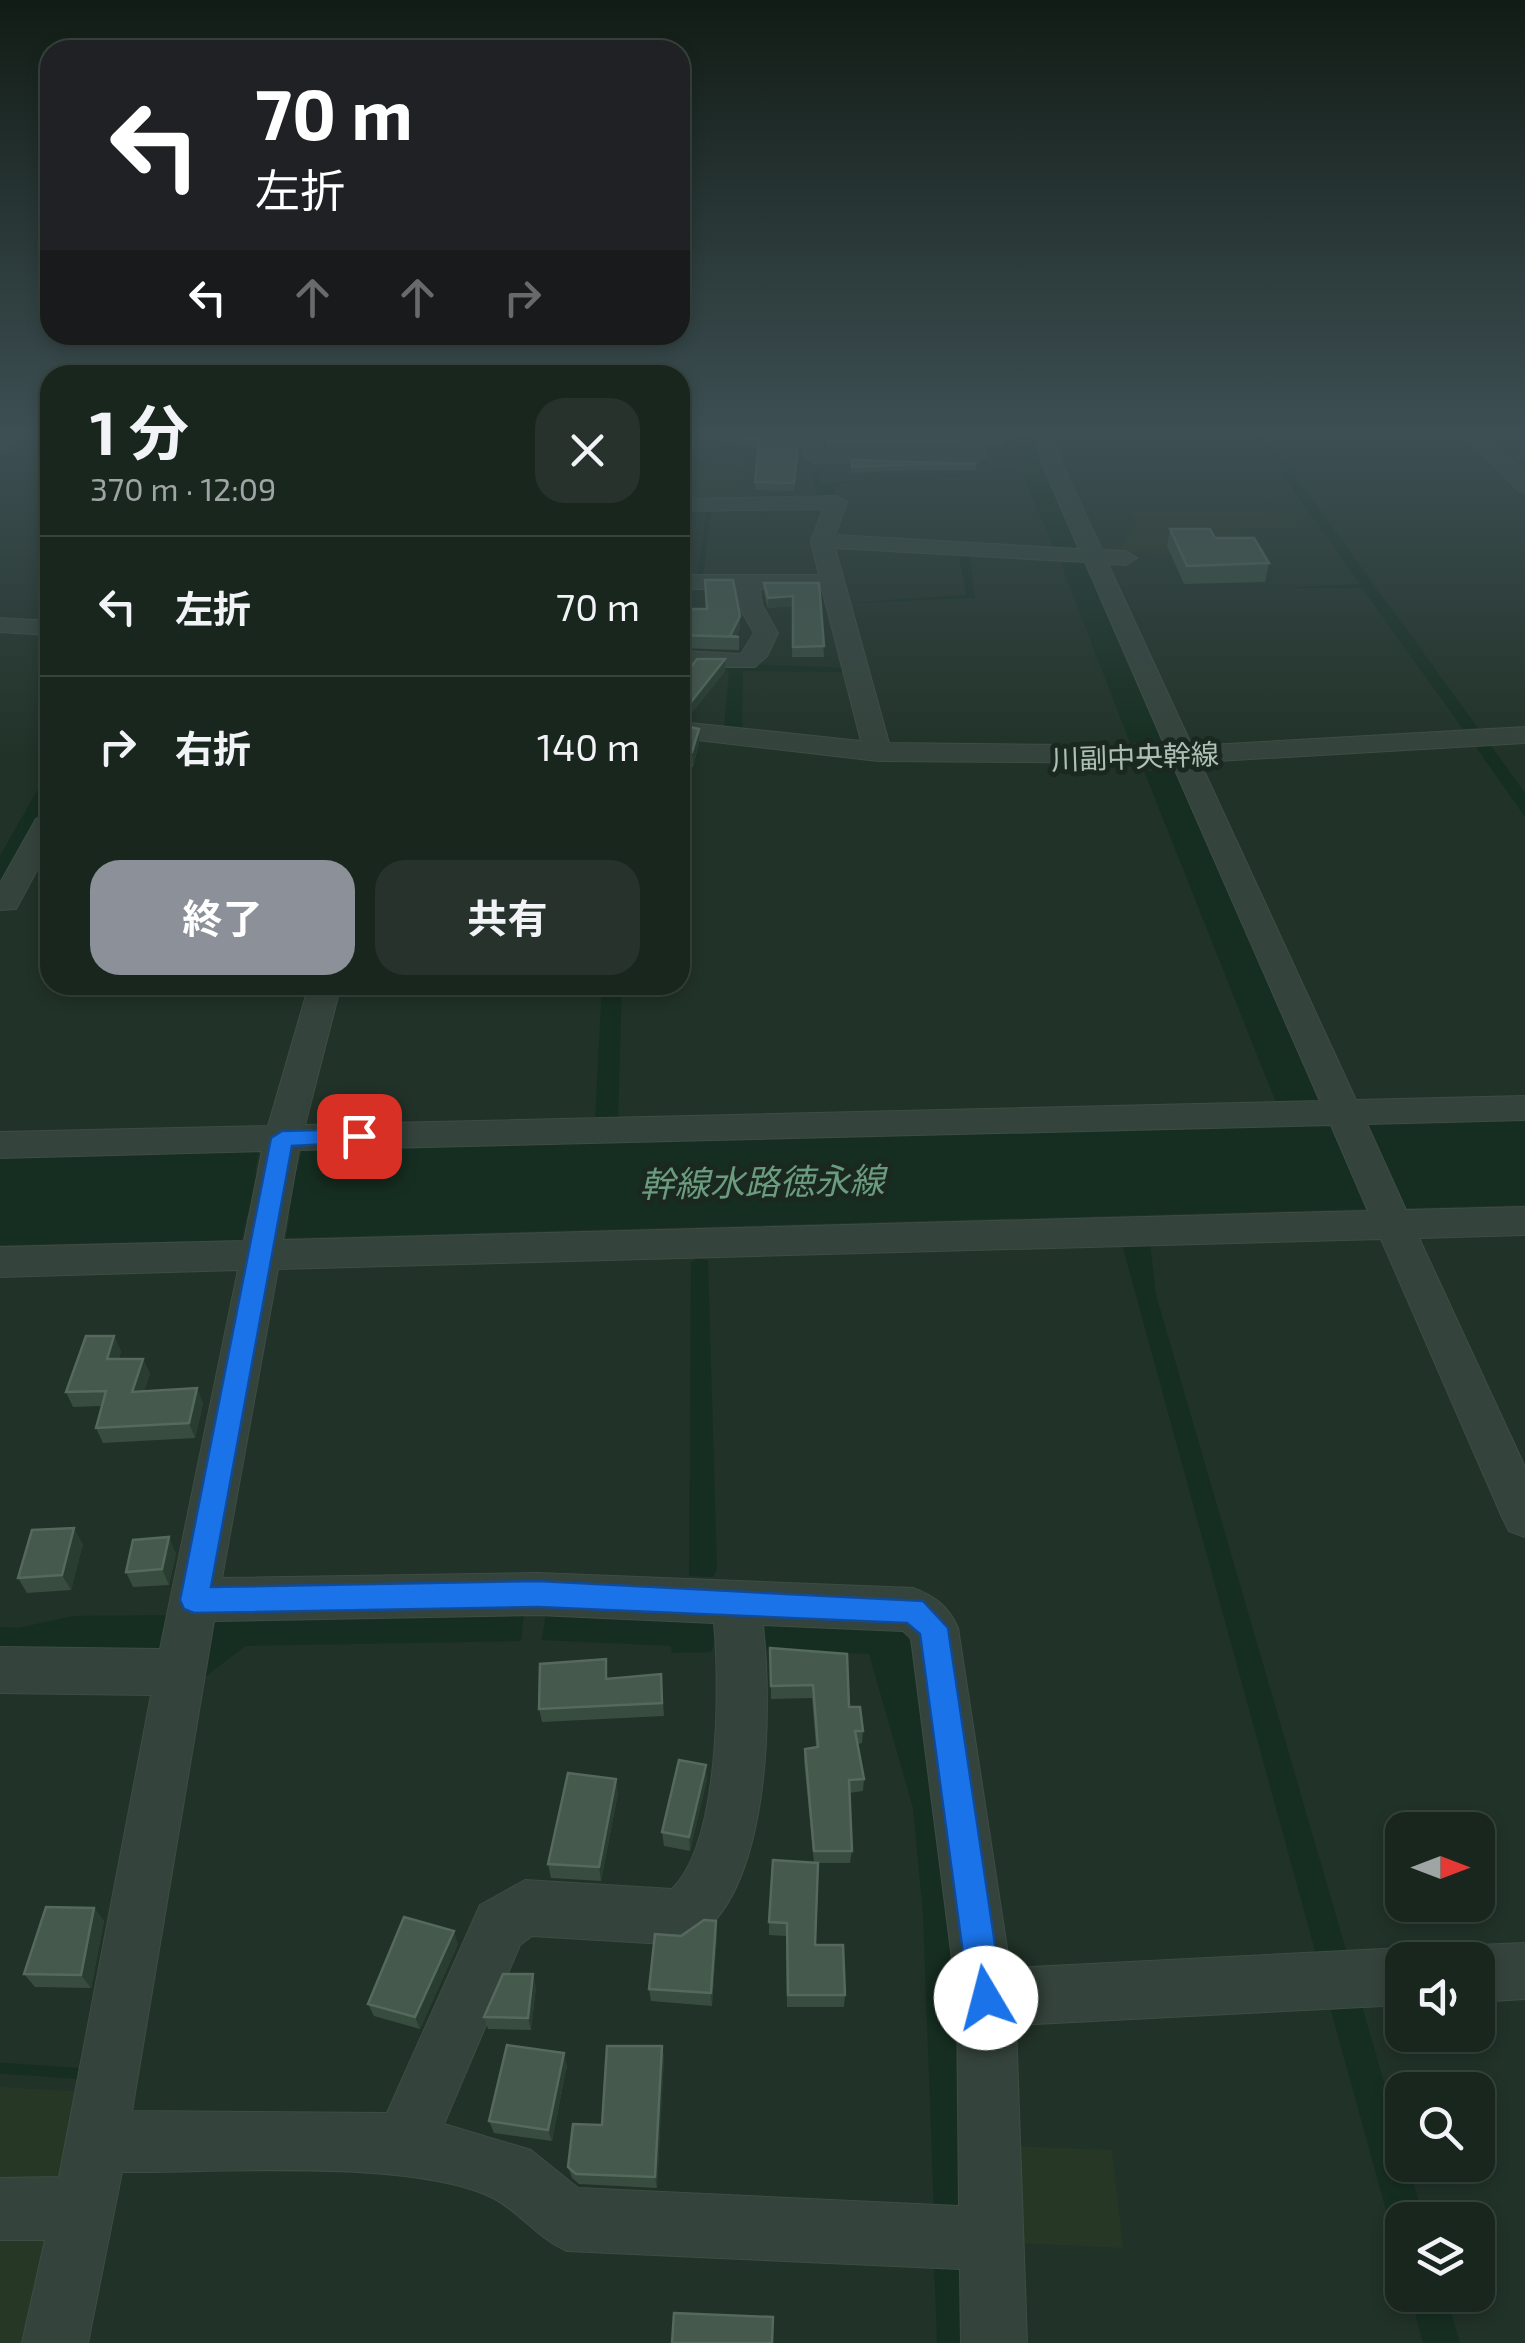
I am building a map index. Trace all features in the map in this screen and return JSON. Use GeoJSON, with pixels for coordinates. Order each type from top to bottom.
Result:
{"type":"FeatureCollection","features":[{"type":"Feature","properties":{"kind":"street"},"geometry":{"type":"LineString","coordinates":[[1086,538],[1525,1517]]}},
{"type":"Feature","properties":{"kind":"street"},"geometry":{"type":"LineString","coordinates":[[878,753],[822,541],[1126,558]]}},
{"type":"Feature","properties":{"kind":"street"},"geometry":{"type":"LineString","coordinates":[[690,582],[832,582]]}},
{"type":"Feature","properties":{"kind":"street"},"geometry":{"type":"LineString","coordinates":[[690,659],[746,662],[756,656],[766,633],[750,605],[748,582]]}},
{"type":"Feature","properties":{"kind":"street"},"geometry":{"type":"LineString","coordinates":[[0,625],[40,627]]}},
{"type":"Feature","properties":{"kind":"street","name":"川副中央幹線"},"geometry":{"type":"LineString","coordinates":[[690,731],[878,753],[1023,758],[1183,756],[1525,735]]}},
{"type":"Feature","properties":{"kind":"street"},"geometry":{"type":"LineString","coordinates":[[8,896],[40,837]]}},
{"type":"Feature","properties":{"kind":"street"},"geometry":{"type":"LineString","coordinates":[[54,2343],[97,2141],[180,1672],[280,1153],[322,995]]}},
{"type":"Feature","properties":{"kind":"street"},"geometry":{"type":"LineString","coordinates":[[0,1145],[280,1153],[1350,1128],[1525,1108]]}},
{"type":"Feature","properties":{"kind":"street"},"geometry":{"type":"LineString","coordinates":[[0,1262],[265,1239],[1386,1209],[1525,1221]]}},
{"type":"Feature","properties":{"kind":"street"},"geometry":{"type":"LineString","coordinates":[[194,1600],[538,1594],[736,1601],[913,1610],[934,1628],[986,1998],[994,2343]]}},
{"type":"Feature","properties":{"kind":"street"},"geometry":{"type":"LineString","coordinates":[[406,2144],[500,1925],[525,1908],[682,1917],[698,1908],[722,1848],[743,1717],[736,1601]]}},
{"type":"Feature","properties":{"kind":"street"},"geometry":{"type":"LineString","coordinates":[[0,1670],[180,1672]]}},
{"type":"Feature","properties":{"kind":"street"},"geometry":{"type":"LineString","coordinates":[[1495,1973],[1525,1972]]}},
{"type":"Feature","properties":{"kind":"street"},"geometry":{"type":"LineString","coordinates":[[986,1998],[1385,1979]]}},
{"type":"Feature","properties":{"kind":"street"},"geometry":{"type":"LineString","coordinates":[[97,2141],[406,2144],[509,2172],[567,2219],[992,2239]]}},
{"type":"Feature","properties":{"kind":"street"},"geometry":{"type":"LineString","coordinates":[[0,2209],[82,2208]]}},
{"type":"Feature","properties":{"kind":"shaded area"},"geometry":{"type":"Polygon","coordinates":[[[1128,538],[1243,538],[1254,554],[1168,548],[1168,553],[1119,552],[1128,538]]]}},
{"type":"Feature","properties":{"kind":"shaded area"},"geometry":{"type":"Polygon","coordinates":[[[0,2087],[90,2092],[68,2192],[0,2192],[0,2087]]]}},
{"type":"Feature","properties":{"kind":"shaded area"},"geometry":{"type":"Polygon","coordinates":[[[1008,2146],[1112,2150],[1123,2248],[1015,2243],[1008,2146]]]}},
{"type":"Feature","properties":{"kind":"shaded area"},"geometry":{"type":"Polygon","coordinates":[[[0,2230],[61,2232],[42,2343],[0,2343],[0,2230]]]}},
{"type":"Feature","properties":{"kind":"water"},"geometry":{"type":"Polygon","coordinates":[[[1050,538],[1075,538],[1079,549],[1054,548],[1050,538]]]}},
{"type":"Feature","properties":{"kind":"water"},"geometry":{"type":"Polygon","coordinates":[[[1328,538],[1340,538],[1478,728],[1463,729],[1362,588],[1284,588],[1360,584],[1328,538]]]}},
{"type":"Feature","properties":{"kind":"water"},"geometry":{"type":"Polygon","coordinates":[[[958,551],[969,552],[975,598],[851,603],[966,595],[958,551]]]}},
{"type":"Feature","properties":{"kind":"water"},"geometry":{"type":"Polygon","coordinates":[[[1082,557],[1162,743],[1130,743],[1059,559],[1082,557]]]}},
{"type":"Feature","properties":{"kind":"water"},"geometry":{"type":"Polygon","coordinates":[[[704,662],[844,668],[844,672],[743,671],[742,731],[724,729],[729,670],[704,662]]]}},
{"type":"Feature","properties":{"kind":"water"},"geometry":{"type":"Polygon","coordinates":[[[1491,746],[1525,793],[1525,817],[1476,747],[1491,746]]]}},
{"type":"Feature","properties":{"kind":"water"},"geometry":{"type":"Polygon","coordinates":[[[1176,770],[1322,1105],[1277,1105],[1144,771],[1176,770]]]}},
{"type":"Feature","properties":{"kind":"water"},"geometry":{"type":"Polygon","coordinates":[[[40,786],[40,815],[0,889],[0,856],[40,786]]]}},
{"type":"Feature","properties":{"kind":"water"},"geometry":{"type":"Polygon","coordinates":[[[601,995],[622,995],[618,1120],[595,1121],[601,995]]]}},
{"type":"Feature","properties":{"kind":"water","name":"幹線水路徳永線"},"geometry":{"type":"Polygon","coordinates":[[[1525,1120],[1525,1205],[1406,1208],[1397,1187],[1358,1188],[1366,1209],[286,1238],[290,1214],[247,1215],[242,1240],[0,1245],[0,1157],[259,1151],[255,1172],[297,1171],[302,1149],[1330,1125],[1339,1145],[1377,1145],[1368,1123],[1525,1120]]]}},
{"type":"Feature","properties":{"kind":"water"},"geometry":{"type":"Polygon","coordinates":[[[1150,1243],[1156,1295],[1348,1957],[1317,1958],[1122,1244],[1150,1243]]]}},
{"type":"Feature","properties":{"kind":"water"},"geometry":{"type":"Polygon","coordinates":[[[698,1258],[708,1260],[717,1569],[713,1577],[689,1576],[691,1262],[698,1258]]]}},
{"type":"Feature","properties":{"kind":"water"},"geometry":{"type":"Polygon","coordinates":[[[524,1612],[521,1641],[245,1646],[200,1681],[210,1617],[524,1612]]]}},
{"type":"Feature","properties":{"kind":"water"},"geometry":{"type":"Polygon","coordinates":[[[546,1612],[715,1618],[720,1628],[711,1652],[672,1653],[671,1646],[542,1640],[546,1612]]]}},
{"type":"Feature","properties":{"kind":"water"},"geometry":{"type":"Polygon","coordinates":[[[177,1615],[165,1654],[0,1646],[0,1627],[18,1628],[73,1616],[177,1615]]]}},
{"type":"Feature","properties":{"kind":"water"},"geometry":{"type":"Polygon","coordinates":[[[755,1619],[900,1629],[911,1643],[958,1959],[971,2197],[958,2213],[934,2212],[923,1914],[913,1808],[869,1654],[752,1648],[755,1619]]]}},
{"type":"Feature","properties":{"kind":"water"},"geometry":{"type":"Polygon","coordinates":[[[1362,2006],[1385,2086],[1385,2182],[1413,2182],[1419,2202],[1385,2202],[1385,2206],[1330,2007],[1362,2006]]]}},
{"type":"Feature","properties":{"kind":"water"},"geometry":{"type":"Polygon","coordinates":[[[934,2262],[961,2262],[971,2343],[937,2343],[934,2262]]]}},
{"type":"Feature","properties":{"kind":"water"},"geometry":{"type":"Polygon","coordinates":[[[1415,2312],[1451,2312],[1460,2343],[1423,2343],[1415,2312]]]}},
{"type":"Feature","properties":{"kind":"building"},"geometry":{"type":"Polygon","coordinates":[[[1174,538],[1254,538],[1269,563],[1187,566],[1174,538]]]}},
{"type":"Feature","properties":{"kind":"building"},"geometry":{"type":"Polygon","coordinates":[[[705,580],[733,580],[740,616],[730,636],[739,637],[690,635],[690,609],[707,609],[705,580]]]}},
{"type":"Feature","properties":{"kind":"building"},"geometry":{"type":"Polygon","coordinates":[[[764,583],[819,583],[824,646],[793,647],[793,596],[768,598],[764,583]]]}},
{"type":"Feature","properties":{"kind":"building"},"geometry":{"type":"Polygon","coordinates":[[[697,659],[725,659],[690,703],[690,668],[697,659]]]}},
{"type":"Feature","properties":{"kind":"building"},"geometry":{"type":"Polygon","coordinates":[[[690,727],[699,729],[690,752],[690,727]]]}},
{"type":"Feature","properties":{"kind":"building"},"geometry":{"type":"Polygon","coordinates":[[[86,1336],[114,1336],[107,1359],[143,1359],[132,1392],[197,1388],[189,1423],[96,1428],[106,1391],[66,1392],[86,1336]]]}},
{"type":"Feature","properties":{"kind":"building"},"geometry":{"type":"Polygon","coordinates":[[[74,1528],[62,1575],[18,1578],[32,1530],[74,1528]]]}},
{"type":"Feature","properties":{"kind":"building"},"geometry":{"type":"Polygon","coordinates":[[[169,1537],[162,1569],[126,1572],[133,1540],[169,1537]]]}},
{"type":"Feature","properties":{"kind":"building"},"geometry":{"type":"Polygon","coordinates":[[[770,1648],[847,1654],[849,1707],[860,1707],[863,1731],[855,1731],[864,1779],[849,1780],[852,1851],[814,1851],[805,1749],[818,1747],[813,1685],[771,1686],[770,1648]]]}},
{"type":"Feature","properties":{"kind":"building"},"geometry":{"type":"Polygon","coordinates":[[[606,1659],[606,1679],[661,1674],[662,1703],[539,1709],[540,1664],[606,1659]]]}},
{"type":"Feature","properties":{"kind":"building"},"geometry":{"type":"Polygon","coordinates":[[[679,1760],[706,1765],[689,1837],[662,1832],[679,1760]]]}},
{"type":"Feature","properties":{"kind":"building"},"geometry":{"type":"Polygon","coordinates":[[[568,1773],[616,1779],[599,1867],[548,1864],[568,1773]]]}},
{"type":"Feature","properties":{"kind":"building"},"geometry":{"type":"Polygon","coordinates":[[[773,1860],[818,1863],[815,1945],[843,1945],[845,1995],[788,1995],[787,1923],[769,1922],[773,1860]]]}},
{"type":"Feature","properties":{"kind":"building"},"geometry":{"type":"Polygon","coordinates":[[[46,1907],[94,1908],[81,1975],[24,1974],[46,1907]]]}},
{"type":"Feature","properties":{"kind":"building"},"geometry":{"type":"Polygon","coordinates":[[[404,1917],[454,1931],[415,2017],[368,2004],[404,1917]]]}},
{"type":"Feature","properties":{"kind":"building"},"geometry":{"type":"Polygon","coordinates":[[[704,1920],[716,1921],[711,1993],[649,1989],[655,1934],[681,1936],[704,1920]]]}},
{"type":"Feature","properties":{"kind":"building"},"geometry":{"type":"Polygon","coordinates":[[[503,1974],[533,1974],[528,2018],[484,2017],[503,1974]]]}},
{"type":"Feature","properties":{"kind":"building"},"geometry":{"type":"Polygon","coordinates":[[[507,2045],[564,2053],[548,2130],[489,2121],[507,2045]]]}},
{"type":"Feature","properties":{"kind":"building"},"geometry":{"type":"Polygon","coordinates":[[[607,2046],[662,2046],[655,2177],[576,2174],[568,2167],[573,2124],[602,2125],[607,2046]]]}},
{"type":"Feature","properties":{"kind":"building"},"geometry":{"type":"Polygon","coordinates":[[[674,2313],[773,2317],[772,2343],[672,2343],[674,2313]]]}},
{"type":"Feature","properties":{"kind":"waterway"},"geometry":{"type":"LineString","coordinates":[[700,578],[705,538]]}},
{"type":"Feature","properties":{"kind":"waterway"},"geometry":{"type":"LineString","coordinates":[[0,2068],[85,2074]]}},
{"type":"Feature","properties":{"kind":"route"},"geometry":{"type":"LineString","coordinates":[[359,1136],[282,1138],[194,1600],[538,1594],[913,1610],[934,1628],[986,1998]]}}]}
